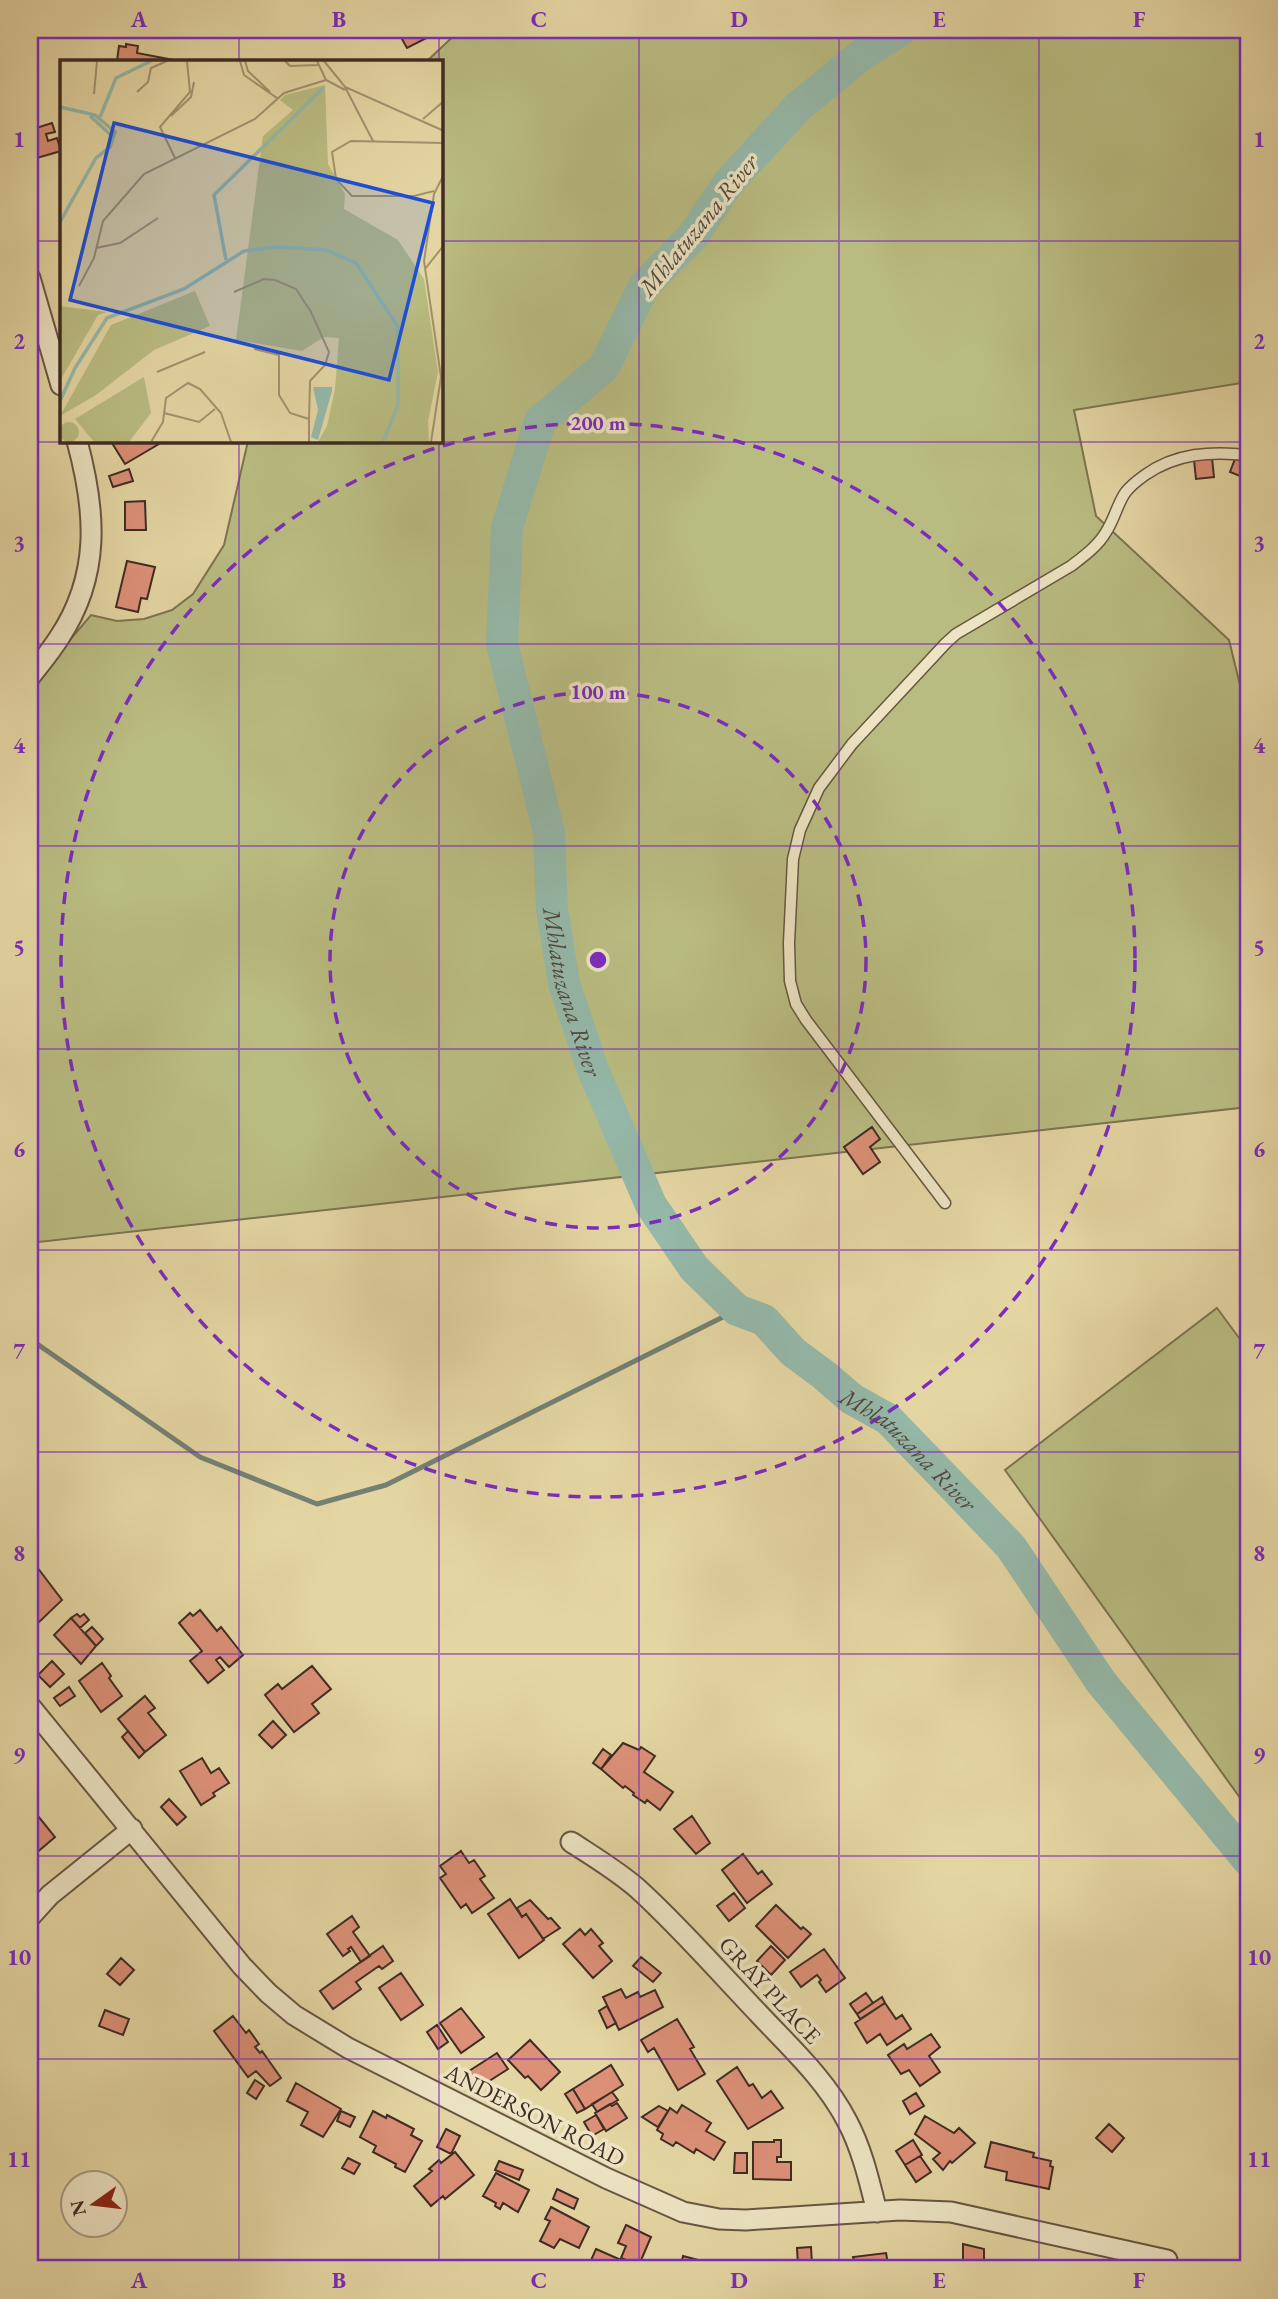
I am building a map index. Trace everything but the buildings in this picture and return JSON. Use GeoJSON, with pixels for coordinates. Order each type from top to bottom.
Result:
{"type":"FeatureCollection","features":[{"type":"Feature","properties":{"kind":"street"},"geometry":{"type":"LineString","coordinates":[[30,278],[60,383]]}},
{"type":"Feature","properties":{"kind":"street"},"geometry":{"type":"LineString","coordinates":[[30,677],[65,628],[80,598],[91,561],[91,513],[78,443]]}},
{"type":"Feature","properties":{"kind":"street","name":"ANDERSON ROAD"},"geometry":{"type":"LineString","coordinates":[[30,1706],[242,1966],[294,2015],[348,2048],[606,2178],[683,2212],[719,2219],[746,2220],[877,2212],[951,2212],[1167,2260]]}},
{"type":"Feature","properties":{"kind":"street"},"geometry":{"type":"LineString","coordinates":[[30,1917],[50,1895],[132,1829]]}},
{"type":"Feature","properties":{"kind":"street","name":"GRAY PLACE"},"geometry":{"type":"LineString","coordinates":[[571,1842],[611,1867],[637,1888],[811,2070],[847,2120],[862,2155],[877,2212]]}},
{"type":"Feature","properties":{"kind":"street"},"geometry":{"type":"LineString","coordinates":[[30,1902],[50,1895]]}},
{"type":"Feature","properties":{"kind":"lane"},"geometry":{"type":"LineString","coordinates":[[945,1203],[822,1043],[796,1004],[790,973],[791,878],[795,849],[809,808],[825,779],[852,744],[946,643],[1071,566],[1084,555],[1106,533],[1121,499],[1135,483],[1164,464],[1192,455],[1225,452],[1248,455]]}},
{"type":"Feature","properties":{"kind":"green space"},"geometry":{"type":"Polygon","coordinates":[[[460,30],[1248,30],[1248,382],[1074,410],[1096,516],[1229,640],[1248,718],[1248,1107],[30,1243],[30,687],[91,615],[117,621],[144,619],[172,610],[193,594],[224,545],[248,443],[443,443],[443,60],[428,60],[460,30]]]}},
{"type":"Feature","properties":{"kind":"green space"},"geometry":{"type":"Polygon","coordinates":[[[1217,1308],[1248,1350],[1248,1809],[1005,1470],[1217,1308]]]}},
{"type":"Feature","properties":{"kind":"waterway","name":"Mhlatuzana River"},"geometry":{"type":"LineString","coordinates":[[901,30],[860,56],[798,107],[729,182],[692,237],[644,286],[604,367],[540,421],[507,528],[502,644],[549,832],[552,909],[564,983],[593,1070],[651,1205],[694,1268],[737,1310],[764,1320],[793,1352],[852,1399],[888,1419],[1011,1547],[1101,1682],[1248,1860]]}},
{"type":"Feature","properties":{"kind":"waterway"},"geometry":{"type":"LineString","coordinates":[[30,1339],[200,1457],[317,1504],[386,1485],[737,1310]]}}]}
